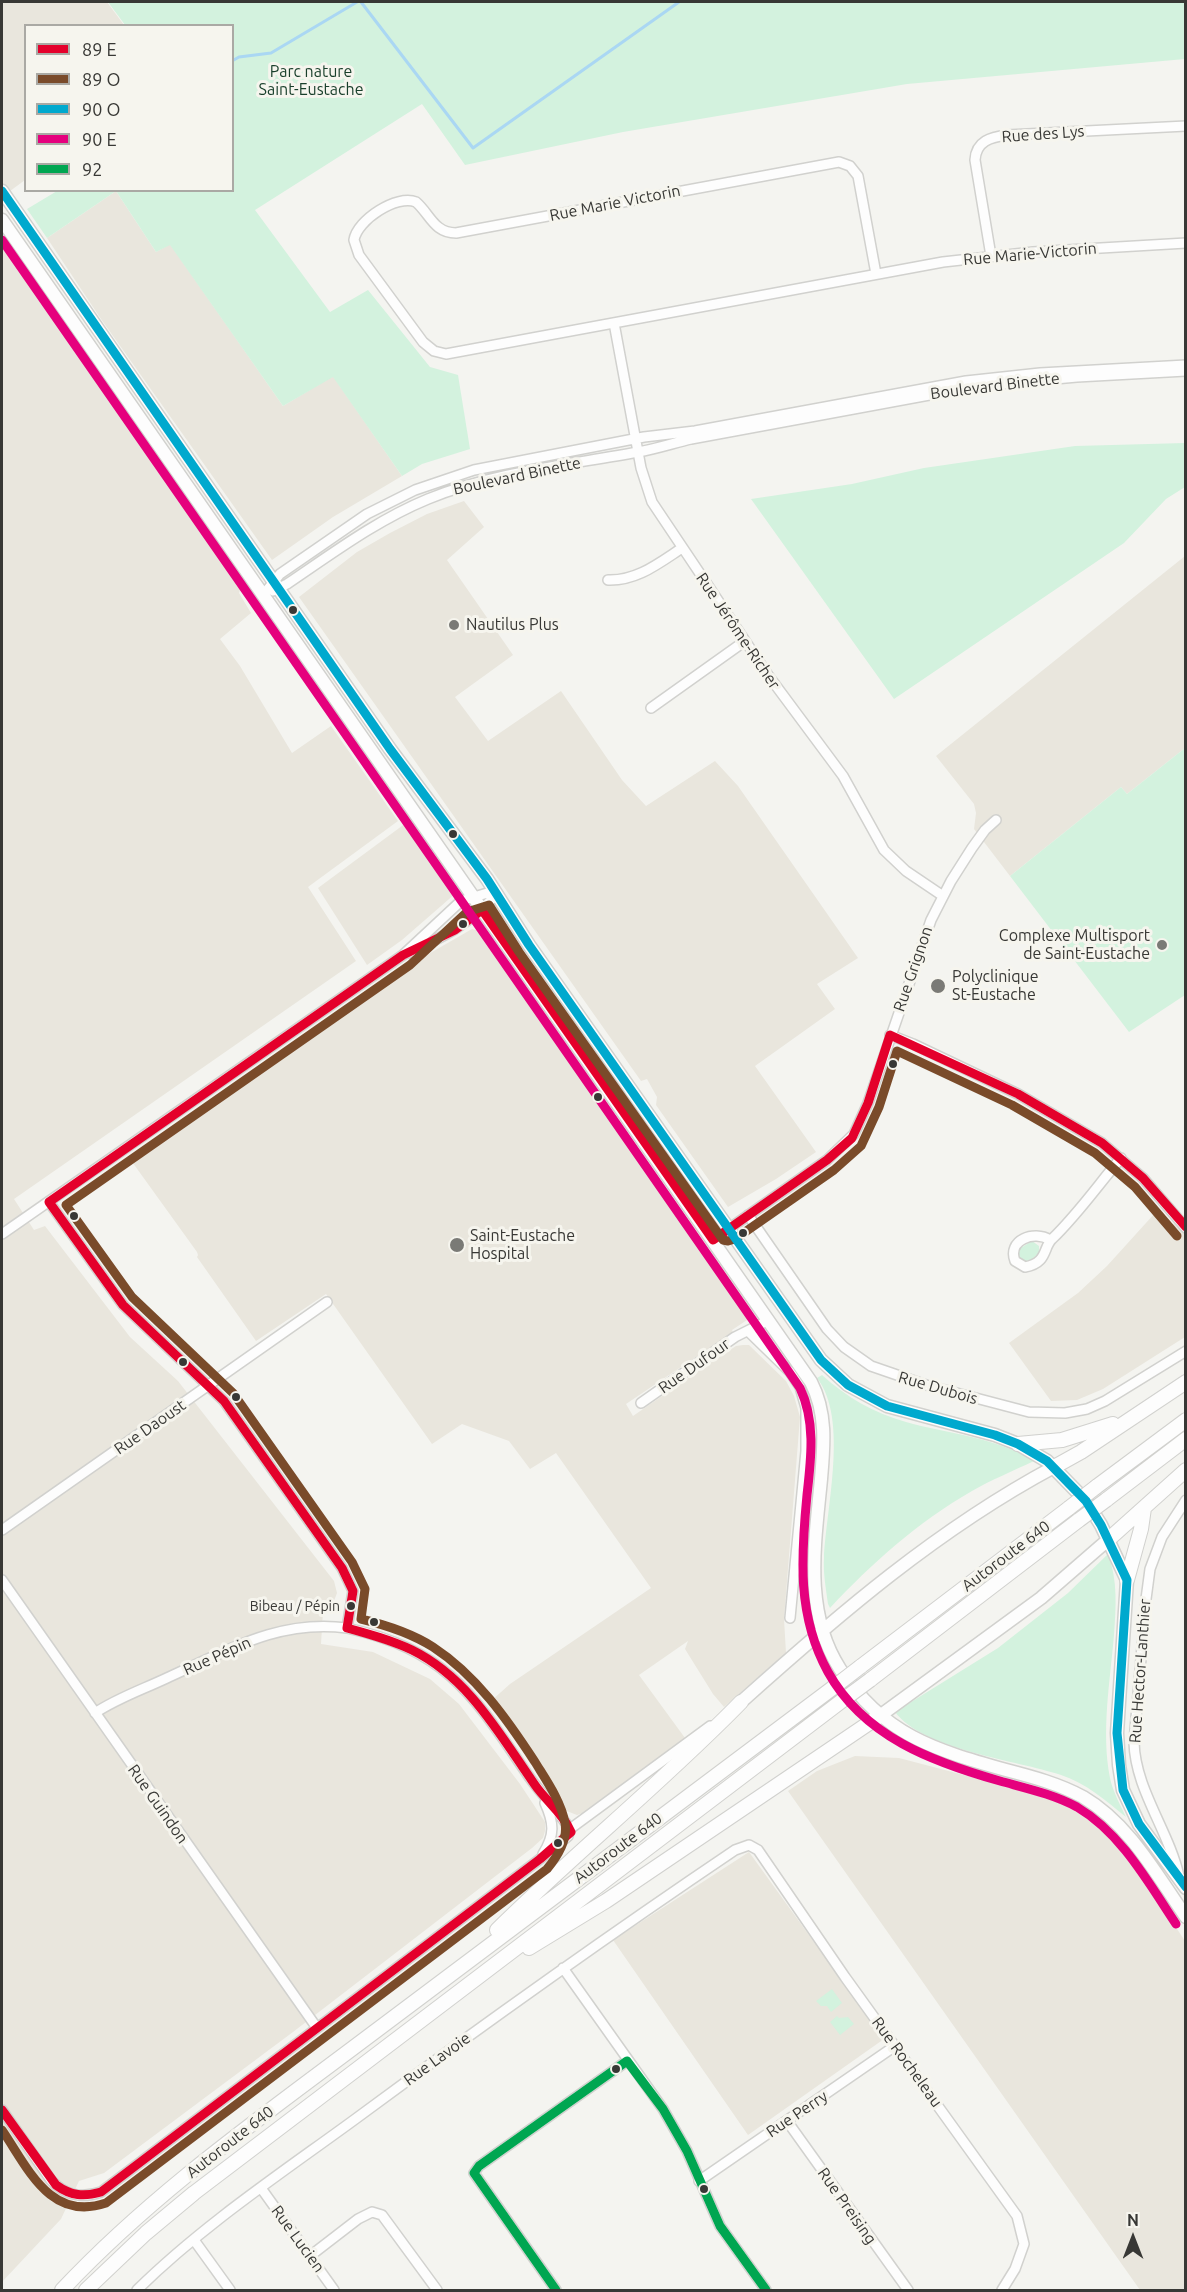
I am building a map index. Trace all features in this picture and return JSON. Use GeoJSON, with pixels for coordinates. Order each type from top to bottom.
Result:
{"type":"FeatureCollection","features":[{"type":"Feature","properties":{"kind":"highway"},"geometry":{"type":"LineString","coordinates":[[1054,1467],[1081,1452],[1185,1382]]}},
{"type":"Feature","properties":{"kind":"highway"},"geometry":{"type":"LineString","coordinates":[[1018,1444],[1062,1440],[1129,1418]]}},
{"type":"Feature","properties":{"kind":"highway","name":"Autoroute 640"},"geometry":{"type":"LineString","coordinates":[[62,2290],[129,2223],[176,2184],[456,1969],[834,1687],[1185,1420]]}},
{"type":"Feature","properties":{"kind":"highway","name":"Autoroute 640"},"geometry":{"type":"LineString","coordinates":[[86,2290],[146,2233],[194,2193],[1185,1440]]}},
{"type":"Feature","properties":{"kind":"highway"},"geometry":{"type":"LineString","coordinates":[[1109,1539],[1185,1470]]}},
{"type":"Feature","properties":{"kind":"highway"},"geometry":{"type":"LineString","coordinates":[[1127,1580],[1142,1529],[1144,1508]]}},
{"type":"Feature","properties":{"kind":"highway"},"geometry":{"type":"LineString","coordinates":[[456,1969],[537,1890],[693,1751],[741,1702]]}},
{"type":"Feature","properties":{"kind":"highway"},"geometry":{"type":"LineString","coordinates":[[469,1984],[606,1902],[881,1715]]}},
{"type":"Feature","properties":{"kind":"main road"},"geometry":{"type":"LineString","coordinates":[[2,191],[280,582],[390,749],[495,893],[810,1346],[840,1379],[872,1399],[895,1409],[990,1434],[1018,1444],[1054,1467],[1086,1500],[1109,1539],[1127,1580],[1117,1733],[1120,1778],[1134,1815],[1182,1883]]}},
{"type":"Feature","properties":{"kind":"main road"},"geometry":{"type":"LineString","coordinates":[[2,220],[811,1382],[822,1414],[824,1442],[814,1573],[818,1610],[823,1630],[841,1670],[860,1695],[881,1715],[896,1728],[927,1746],[954,1756],[1047,1781],[1084,1798],[1127,1834],[1185,1917]]}},
{"type":"Feature","properties":{"kind":"main road"},"geometry":{"type":"LineString","coordinates":[[741,1702],[823,1630],[924,1548],[1010,1492],[1054,1467]]}},
{"type":"Feature","properties":{"kind":"main road"},"geometry":{"type":"LineString","coordinates":[[881,1715],[1041,1598],[1109,1539]]}},
{"type":"Feature","properties":{"kind":"street","name":"Rue des Lys"},"geometry":{"type":"LineString","coordinates":[[991,256],[975,160],[978,149],[984,141],[1007,135],[1185,126]]}},
{"type":"Feature","properties":{"kind":"street","name":"Rue Marie Victorin"},"geometry":{"type":"LineString","coordinates":[[839,162],[850,166],[858,176],[876,274],[614,323],[470,350],[438,353],[423,342],[359,255],[355,248],[354,236],[364,222],[402,200],[412,200],[419,204],[442,231],[456,233],[839,162]]}},
{"type":"Feature","properties":{"kind":"street","name":"Rue Marie-Victorin"},"geometry":{"type":"LineString","coordinates":[[876,274],[991,256],[1185,243]]}},
{"type":"Feature","properties":{"kind":"street","name":"Rue Jérôme-Richer"},"geometry":{"type":"LineString","coordinates":[[614,323],[635,439],[648,495],[744,641],[843,776],[884,850],[906,871],[943,896]]}},
{"type":"Feature","properties":{"kind":"street","name":"Boulevard Binette"},"geometry":{"type":"LineString","coordinates":[[263,595],[347,527],[398,497],[454,475],[635,439],[695,431],[987,378],[1185,365]]}},
{"type":"Feature","properties":{"kind":"street","name":"Boulevard Binette"},"geometry":{"type":"LineString","coordinates":[[280,582],[377,523],[410,506],[450,490],[486,480],[967,388],[1056,378],[1185,371]]}},
{"type":"Feature","properties":{"kind":"street"},"geometry":{"type":"LineString","coordinates":[[608,580],[623,579],[639,574],[682,548]]}},
{"type":"Feature","properties":{"kind":"street"},"geometry":{"type":"LineString","coordinates":[[651,708],[744,641]]}},
{"type":"Feature","properties":{"kind":"street","name":"Rue Grignon"},"geometry":{"type":"LineString","coordinates":[[713,1240],[827,1160],[852,1138],[868,1102],[924,938],[943,896],[977,840],[996,819]]}},
{"type":"Feature","properties":{"kind":"street"},"geometry":{"type":"LineString","coordinates":[[2,1234],[404,955],[457,904],[472,896],[495,893]]}},
{"type":"Feature","properties":{"kind":"street"},"geometry":{"type":"LineString","coordinates":[[404,955],[439,939],[474,918],[495,893]]}},
{"type":"Feature","properties":{"kind":"street"},"geometry":{"type":"LineString","coordinates":[[890,1035],[1029,1100],[1080,1129],[1121,1158],[1155,1192],[1185,1228]]}},
{"type":"Feature","properties":{"kind":"street"},"geometry":{"type":"LineString","coordinates":[[1050,1240],[1075,1216],[1121,1158]]}},
{"type":"Feature","properties":{"kind":"street"},"geometry":{"type":"LineString","coordinates":[[49,1202],[123,1305],[231,1411],[347,1575],[353,1591],[347,1628]]}},
{"type":"Feature","properties":{"kind":"street","name":"Rue Dubois"},"geometry":{"type":"LineString","coordinates":[[748,1215],[827,1329],[844,1347],[871,1366],[927,1385],[1029,1412],[1065,1413],[1087,1409],[1105,1401],[1185,1351]]}},
{"type":"Feature","properties":{"kind":"street","name":"Rue Daoust"},"geometry":{"type":"LineString","coordinates":[[2,1530],[327,1302]]}},
{"type":"Feature","properties":{"kind":"street","name":"Rue Dufour"},"geometry":{"type":"LineString","coordinates":[[641,1402],[735,1337],[769,1320]]}},
{"type":"Feature","properties":{"kind":"street","name":"Rue Dufour"},"geometry":{"type":"LineString","coordinates":[[748,1332],[790,1372],[800,1387],[806,1408],[806,1450],[790,1618]]}},
{"type":"Feature","properties":{"kind":"street","name":"Rue Hector-Lanthier"},"geometry":{"type":"LineString","coordinates":[[1182,1883],[1175,1859],[1140,1775],[1135,1758],[1134,1742],[1149,1576],[1158,1546],[1184,1507]]}},
{"type":"Feature","properties":{"kind":"street","name":"Rue Guindon"},"geometry":{"type":"LineString","coordinates":[[2,1580],[317,2028]]}},
{"type":"Feature","properties":{"kind":"street","name":"Rue Pépin"},"geometry":{"type":"LineString","coordinates":[[94,1713],[264,1635],[301,1627],[347,1628],[405,1645],[428,1658],[457,1681],[485,1713],[542,1795]]}},
{"type":"Feature","properties":{"kind":"street"},"geometry":{"type":"LineString","coordinates":[[2,2110],[56,2186],[70,2194],[89,2195],[100,2192],[540,1859],[568,1836],[570,1829],[741,1702]]}},
{"type":"Feature","properties":{"kind":"street"},"geometry":{"type":"LineString","coordinates":[[542,1795],[570,1829]]}},
{"type":"Feature","properties":{"kind":"street"},"geometry":{"type":"LineString","coordinates":[[540,1859],[551,1840],[553,1829],[551,1816],[542,1795]]}},
{"type":"Feature","properties":{"kind":"street","name":"Rue Lavoie"},"geometry":{"type":"LineString","coordinates":[[137,2290],[194,2240],[261,2188],[563,1968],[726,1856],[749,1845]]}},
{"type":"Feature","properties":{"kind":"street","name":"Rue Rocheleau"},"geometry":{"type":"LineString","coordinates":[[749,1845],[758,1850],[1017,2216],[1024,2244],[1015,2269],[1002,2290]]}},
{"type":"Feature","properties":{"kind":"street"},"geometry":{"type":"LineString","coordinates":[[563,1968],[663,2109],[687,2151],[720,2226],[766,2290]]}},
{"type":"Feature","properties":{"kind":"street","name":"Rue Perry"},"geometry":{"type":"LineString","coordinates":[[699,2181],[895,2046]]}},
{"type":"Feature","properties":{"kind":"street"},"geometry":{"type":"LineString","coordinates":[[556,2290],[474,2172],[478,2166],[627,2061]]}},
{"type":"Feature","properties":{"kind":"street","name":"Rue Preising"},"geometry":{"type":"LineString","coordinates":[[787,2121],[908,2290]]}},
{"type":"Feature","properties":{"kind":"street","name":"Rue Lucien"},"geometry":{"type":"LineString","coordinates":[[261,2188],[334,2290]]}},
{"type":"Feature","properties":{"kind":"street"},"geometry":{"type":"LineString","coordinates":[[310,2256],[358,2219],[372,2212],[382,2215],[437,2290]]}},
{"type":"Feature","properties":{"kind":"street"},"geometry":{"type":"LineString","coordinates":[[194,2240],[230,2290]]}},
{"type":"Feature","properties":{"kind":"shaded area"},"geometry":{"type":"Polygon","coordinates":[[[2,2],[107,2],[123,24],[24,24],[24,181],[2,197],[2,2]]]}},
{"type":"Feature","properties":{"kind":"shaded area"},"geometry":{"type":"Polygon","coordinates":[[[117,192],[156,252],[170,244],[283,406],[333,376],[402,476],[333,517],[272,560],[101,319],[47,238],[117,192]]]}},
{"type":"Feature","properties":{"kind":"shaded area"},"geometry":{"type":"Polygon","coordinates":[[[2,239],[242,584],[239,593],[251,613],[220,639],[240,666],[292,753],[331,726],[398,821],[308,887],[356,961],[14,1199],[34,1230],[45,1226],[130,1337],[178,1381],[334,1581],[337,1593],[332,1606],[323,1611],[321,1644],[373,1652],[430,1679],[459,1704],[520,1784],[545,1822],[545,1831],[543,1838],[532,1848],[293,2032],[104,2173],[79,2181],[61,2219],[2,2282],[2,239]]]}},
{"type":"Feature","properties":{"kind":"shaded area"},"geometry":{"type":"Polygon","coordinates":[[[464,501],[484,527],[447,560],[513,655],[455,697],[488,741],[561,691],[622,780],[646,806],[715,761],[738,786],[858,958],[817,984],[835,1009],[755,1066],[816,1152],[728,1207],[656,1105],[657,1097],[647,1079],[641,1081],[299,597],[357,552],[427,514],[464,501]]]}},
{"type":"Feature","properties":{"kind":"shaded area"},"geometry":{"type":"Polygon","coordinates":[[[1185,556],[1185,748],[1127,794],[1121,787],[1010,876],[974,829],[976,813],[974,804],[936,756],[1185,556]]]}},
{"type":"Feature","properties":{"kind":"shaded area"},"geometry":{"type":"Polygon","coordinates":[[[410,820],[455,884],[456,893],[402,940],[367,965],[318,888],[410,820]]]}},
{"type":"Feature","properties":{"kind":"shaded area"},"geometry":{"type":"Polygon","coordinates":[[[472,929],[483,932],[502,951],[602,1094],[602,1106],[614,1124],[624,1127],[690,1222],[693,1236],[708,1256],[716,1259],[750,1308],[747,1320],[732,1330],[733,1332],[626,1404],[633,1416],[736,1346],[749,1345],[786,1381],[794,1396],[800,1417],[784,1619],[786,1653],[724,1707],[713,1694],[685,1649],[688,1641],[639,1675],[685,1738],[627,1784],[586,1812],[577,1815],[564,1810],[565,1808],[491,1701],[510,1684],[651,1588],[556,1453],[530,1469],[509,1441],[462,1424],[432,1444],[326,1294],[256,1341],[197,1257],[197,1252],[130,1159],[413,963],[472,929]]]}},
{"type":"Feature","properties":{"kind":"shaded area"},"geometry":{"type":"Polygon","coordinates":[[[1155,1213],[1171,1226],[1185,1214],[1185,1337],[1103,1389],[1077,1400],[1051,1401],[1009,1343],[1078,1293],[1107,1266],[1155,1213]]]}},
{"type":"Feature","properties":{"kind":"shaded area"},"geometry":{"type":"Polygon","coordinates":[[[855,1756],[899,1758],[1065,1804],[1100,1824],[1130,1858],[1185,1941],[1185,2290],[1140,2290],[788,1791],[817,1771],[855,1756]]]}},
{"type":"Feature","properties":{"kind":"shaded area"},"geometry":{"type":"Polygon","coordinates":[[[749,1852],[884,2039],[748,2135],[613,1940],[749,1852]]]}},
{"type":"Feature","properties":{"kind":"green space","name":"Parc nature Saint-Eustache"},"geometry":{"type":"Polygon","coordinates":[[[108,2],[1185,2],[1185,59],[907,84],[623,132],[465,165],[422,104],[255,210],[330,312],[368,290],[430,367],[458,375],[470,449],[422,464],[402,476],[333,377],[283,406],[170,245],[156,252],[117,192],[234,192],[234,24],[124,24],[108,2]]]}},
{"type":"Feature","properties":{"kind":"green space","name":"Parc nature Saint-Eustache"},"geometry":{"type":"Polygon","coordinates":[[[55,192],[115,192],[47,238],[27,209],[55,192]]]}},
{"type":"Feature","properties":{"kind":"green space"},"geometry":{"type":"Polygon","coordinates":[[[1185,443],[1185,487],[1166,499],[1124,543],[894,699],[751,499],[852,484],[924,468],[1075,446],[1185,443]]]}},
{"type":"Feature","properties":{"kind":"green space"},"geometry":{"type":"Polygon","coordinates":[[[1185,748],[1185,995],[1129,1032],[1010,876],[1121,787],[1127,794],[1185,748]]]}},
{"type":"Feature","properties":{"kind":"green space"},"geometry":{"type":"Polygon","coordinates":[[[1032,1241],[1039,1246],[1039,1253],[1029,1262],[1024,1262],[1018,1257],[1019,1249],[1032,1241]]]}},
{"type":"Feature","properties":{"kind":"green space"},"geometry":{"type":"Polygon","coordinates":[[[822,1375],[851,1397],[883,1414],[906,1422],[988,1441],[1034,1461],[979,1487],[933,1516],[879,1559],[830,1608],[826,1593],[824,1564],[834,1440],[827,1395],[817,1378],[822,1375]]]}},
{"type":"Feature","properties":{"kind":"green space"},"geometry":{"type":"Polygon","coordinates":[[[1108,1554],[1115,1584],[1116,1604],[1107,1707],[1107,1761],[1113,1788],[1126,1817],[1095,1793],[1070,1778],[948,1745],[909,1725],[895,1712],[998,1648],[1068,1593],[1108,1554]]]}},
{"type":"Feature","properties":{"kind":"green space"},"geometry":{"type":"Polygon","coordinates":[[[832,1989],[842,2003],[831,2012],[827,2006],[821,2006],[816,2001],[832,1989]]]}},
{"type":"Feature","properties":{"kind":"green space"},"geometry":{"type":"Polygon","coordinates":[[[837,2016],[839,2018],[848,2017],[854,2024],[840,2035],[830,2022],[837,2016]]]}},
{"type":"Feature","properties":{"kind":"waterway"},"geometry":{"type":"LineString","coordinates":[[234,60],[239,57],[271,53],[357,2]]}},
{"type":"Feature","properties":{"kind":"waterway"},"geometry":{"type":"LineString","coordinates":[[361,2],[473,148],[679,2]]}},
{"type":"Feature","properties":{"kind":"transit line"},"geometry":{"type":"LineString","coordinates":[[2,191],[390,749],[487,879],[529,945],[821,1360],[848,1385],[887,1406],[995,1435],[1018,1444],[1047,1461],[1086,1501],[1101,1525],[1127,1580],[1117,1733],[1123,1790],[1139,1824],[1186,1887]]}},
{"type":"Feature","properties":{"kind":"transit line"},"geometry":{"type":"LineString","coordinates":[[2,240],[800,1388],[808,1414],[811,1441],[803,1541],[806,1608],[818,1651],[843,1695],[861,1714],[902,1744],[975,1774],[1058,1798],[1093,1818],[1120,1844],[1144,1875],[1176,1924]]}},
{"type":"Feature","properties":{"kind":"transit line"},"geometry":{"type":"LineString","coordinates":[[2,2130],[32,2175],[55,2198],[70,2205],[87,2207],[106,2203],[547,1869],[561,1848],[565,1835],[565,1823],[553,1791],[513,1730],[477,1684],[449,1658],[425,1642],[398,1630],[361,1619],[365,1589],[352,1562],[233,1393],[132,1297],[66,1205],[410,965],[467,912],[489,905],[519,952],[723,1240],[735,1239],[834,1170],[861,1146],[879,1107],[897,1051],[1012,1105],[1095,1153],[1135,1187],[1177,1236]]}},
{"type":"Feature","properties":{"kind":"transit line"},"geometry":{"type":"LineString","coordinates":[[2,2110],[56,2185],[78,2195],[101,2192],[540,1859],[571,1832],[564,1819],[535,1785],[482,1709],[450,1676],[412,1650],[347,1628],[353,1591],[342,1568],[224,1401],[123,1305],[49,1202],[403,955],[455,930],[482,910],[713,1240],[827,1160],[852,1138],[868,1103],[890,1035],[1018,1094],[1102,1143],[1143,1178],[1186,1227]]}},
{"type":"Feature","properties":{"kind":"transit line","name":"92"},"geometry":{"type":"LineString","coordinates":[[556,2290],[474,2173],[479,2166],[627,2061],[663,2109],[687,2151],[720,2226],[766,2290]]}},
{"type":"Feature","properties":{"kind":"place","name":"Nautilus Plus"},"geometry":{"type":"Point","coordinates":[454,625]}},
{"type":"Feature","properties":{"kind":"place","name":"Complexe Multisport de Saint-Eustache"},"geometry":{"type":"Point","coordinates":[1162,945]}},
{"type":"Feature","properties":{"kind":"place","name":"Polyclinique St-Eustache"},"geometry":{"type":"Point","coordinates":[938,986]}},
{"type":"Feature","properties":{"kind":"place","name":"Saint-Eustache Hospital"},"geometry":{"type":"Point","coordinates":[457,1245]}},
{"type":"Feature","properties":{"kind":"place","name":"Bibeau / Pépin"},"geometry":{"type":"Point","coordinates":[351,1606]}}]}
